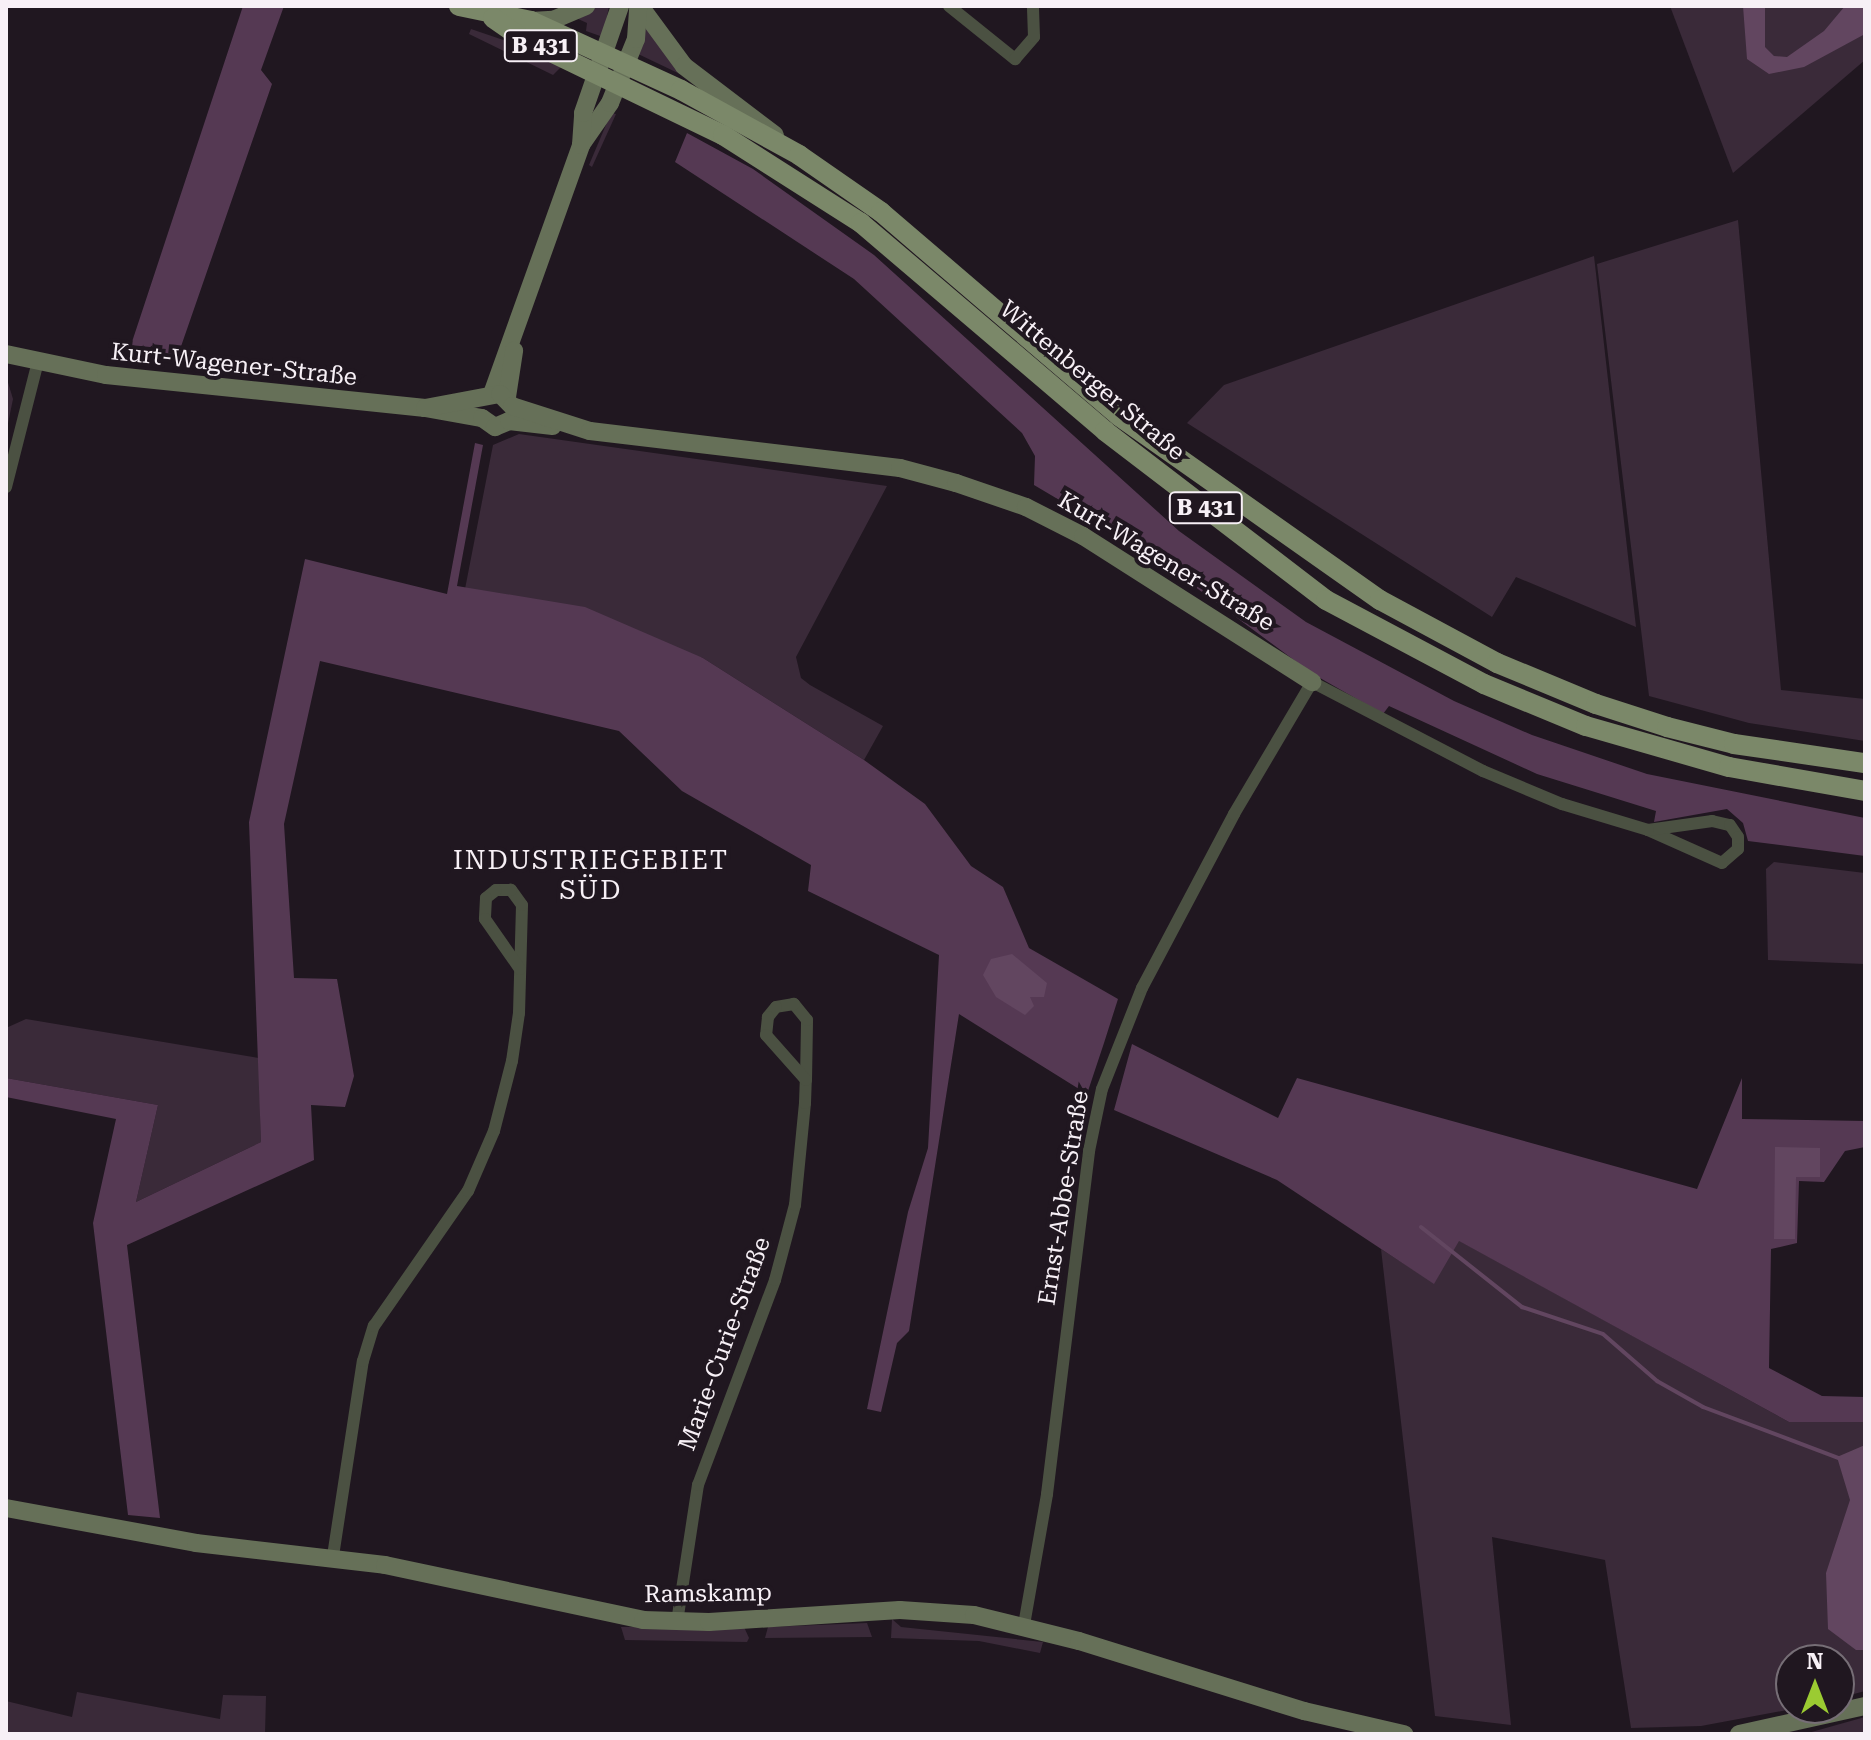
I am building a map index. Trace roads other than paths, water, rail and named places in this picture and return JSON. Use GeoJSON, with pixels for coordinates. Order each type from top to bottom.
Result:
{"type":"FeatureCollection","features":[{"type":"Feature","properties":{"kind":"main road","name":"B 431"},"geometry":{"type":"LineString","coordinates":[[459,6],[531,21],[602,63]]}},
{"type":"Feature","properties":{"kind":"main road","name":"B 431"},"geometry":{"type":"LineString","coordinates":[[487,14],[522,38],[602,63]]}},
{"type":"Feature","properties":{"kind":"main road","name":"Wittenberger Straße"},"geometry":{"type":"LineString","coordinates":[[602,63],[799,155],[881,212],[1119,416],[1380,600],[1497,663],[1596,704],[1734,744],[1865,763]]}},
{"type":"Feature","properties":{"kind":"main road","name":"Wittenberger Straße"},"geometry":{"type":"LineString","coordinates":[[623,72],[861,223],[1105,431],[1326,600],[1484,684],[1586,726],[1729,767],[1865,791]]}},
{"type":"Feature","properties":{"kind":"street"},"geometry":{"type":"LineString","coordinates":[[531,21],[553,20],[586,6]]}},
{"type":"Feature","properties":{"kind":"street"},"geometry":{"type":"LineString","coordinates":[[498,406],[515,337],[581,145],[583,113],[620,6]]}},
{"type":"Feature","properties":{"kind":"street"},"geometry":{"type":"LineString","coordinates":[[581,145],[605,114],[623,72],[640,23],[639,6]]}},
{"type":"Feature","properties":{"kind":"street"},"geometry":{"type":"LineString","coordinates":[[639,6],[684,66],[799,155]]}},
{"type":"Feature","properties":{"kind":"street"},"geometry":{"type":"LineString","coordinates":[[949,6],[1015,59],[1034,37],[1033,6]]}},
{"type":"Feature","properties":{"kind":"street","name":"Kurt-Wagener-Straße"},"geometry":{"type":"LineString","coordinates":[[6,354],[106,375],[425,408],[498,406],[580,428],[900,468],[1002,497],[1083,536],[1312,682],[1483,771],[1562,804],[1648,830],[1709,860],[1728,860],[1738,849],[1736,832],[1723,822],[1648,830]]}},
{"type":"Feature","properties":{"kind":"street"},"geometry":{"type":"LineString","coordinates":[[6,487],[38,361]]}},
{"type":"Feature","properties":{"kind":"street","name":"Ernst-Abbe-Straße"},"geometry":{"type":"LineString","coordinates":[[1024,1625],[1047,1494],[1089,1151],[1102,1089],[1149,974],[1312,682]]}},
{"type":"Feature","properties":{"kind":"street"},"geometry":{"type":"LineString","coordinates":[[333,1556],[368,1342],[383,1309],[450,1221],[483,1161],[514,1048],[520,969],[521,902],[511,890],[496,890],[486,898],[485,919],[520,969]]}},
{"type":"Feature","properties":{"kind":"street","name":"Marie-Curie-Straße"},"geometry":{"type":"LineString","coordinates":[[677,1622],[698,1485],[789,1231],[806,1080],[804,1012],[794,1004],[776,1007],[768,1017],[766,1035],[806,1080]]}},
{"type":"Feature","properties":{"kind":"street","name":"Ramskamp"},"geometry":{"type":"LineString","coordinates":[[6,1508],[196,1543],[333,1556],[599,1613],[677,1622],[914,1610],[1024,1625],[1304,1711],[1404,1734]]}},
{"type":"Feature","properties":{"kind":"street"},"geometry":{"type":"LineString","coordinates":[[1739,1734],[1865,1706]]}},
{"type":"Feature","properties":{"kind":"waterway"},"geometry":{"type":"LineString","coordinates":[[1421,1227],[1522,1307],[1603,1334],[1657,1381],[1703,1407],[1839,1458]]}},
{"type":"Feature","properties":{"kind":"district","name":"INDUSTRIEGEBIET SÜD"},"geometry":{"type":"Point","coordinates":[591,876]}}]}
